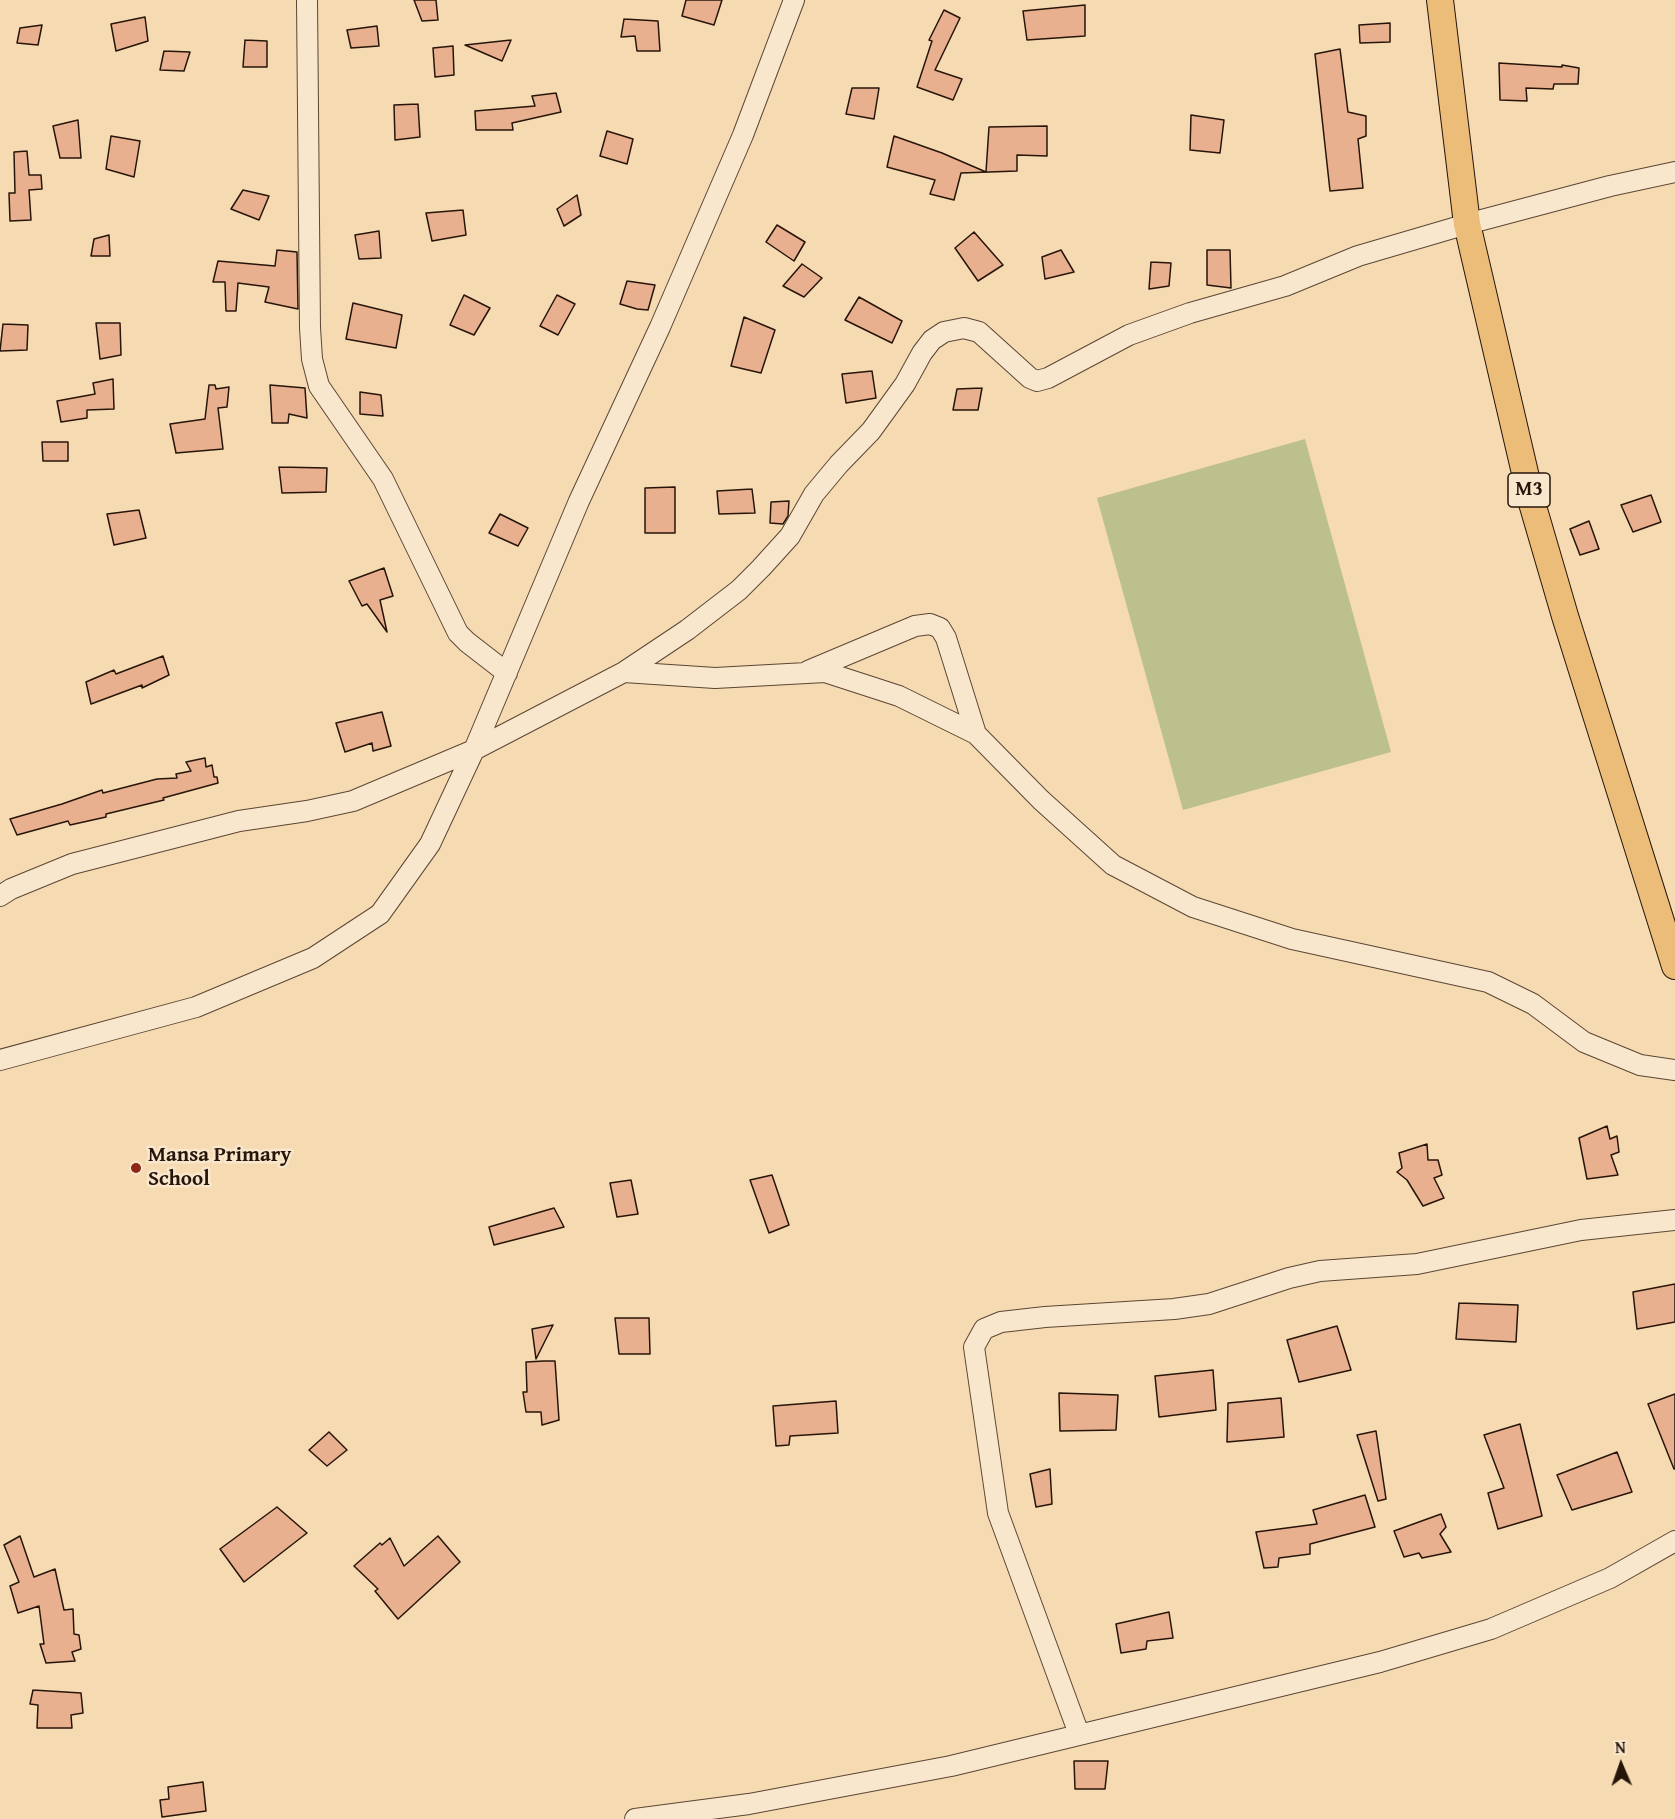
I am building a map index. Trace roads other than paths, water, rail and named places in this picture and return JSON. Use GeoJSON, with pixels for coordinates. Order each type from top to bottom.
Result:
{"type":"FeatureCollection","features":[{"type":"Feature","properties":{"kind":"main road","name":"M3"},"geometry":{"type":"LineString","coordinates":[[1440,0],[1467,224],[1532,503],[1565,616],[1675,966]]}},
{"type":"Feature","properties":{"kind":"street"},"geometry":{"type":"LineString","coordinates":[[307,0],[310,328],[312,359],[319,386],[383,479],[458,633],[507,673]]}},
{"type":"Feature","properties":{"kind":"street"},"geometry":{"type":"LineString","coordinates":[[0,1060],[196,1006],[313,958],[380,914],[430,844],[474,750],[579,501],[660,327],[738,145],[794,0]]}},
{"type":"Feature","properties":{"kind":"street"},"geometry":{"type":"LineString","coordinates":[[0,896],[11,889],[72,864],[239,821],[354,801],[474,750],[624,672],[687,630],[739,590],[761,568],[790,536],[814,494],[871,431],[905,384],[932,340],[944,332],[964,328],[979,332],[1030,378],[1037,381],[1129,335],[1190,313],[1284,286],[1358,255],[1610,186],[1675,172]]}},
{"type":"Feature","properties":{"kind":"street"},"geometry":{"type":"LineString","coordinates":[[805,672],[915,626],[930,624],[940,628],[946,638],[976,734]]}},
{"type":"Feature","properties":{"kind":"street"},"geometry":{"type":"LineString","coordinates":[[624,672],[715,678],[825,672],[899,696],[976,734],[1041,800],[1113,865],[1193,907],[1292,939],[1488,982],[1533,1004],[1584,1042],[1640,1065],[1675,1070]]}},
{"type":"Feature","properties":{"kind":"street"},"geometry":{"type":"LineString","coordinates":[[1079,1734],[998,1513],[974,1347],[984,1329],[1001,1322],[1034,1318],[1174,1309],[1209,1304],[1289,1278],[1320,1271],[1417,1264],[1581,1230],[1675,1220]]}},
{"type":"Feature","properties":{"kind":"street"},"geometry":{"type":"LineString","coordinates":[[635,1819],[749,1804],[929,1771],[1380,1662],[1491,1629],[1610,1578],[1675,1541]]}},
{"type":"Feature","properties":{"kind":"place","name":"Mansa Primary School"},"geometry":{"type":"Point","coordinates":[136,1168]}}]}
